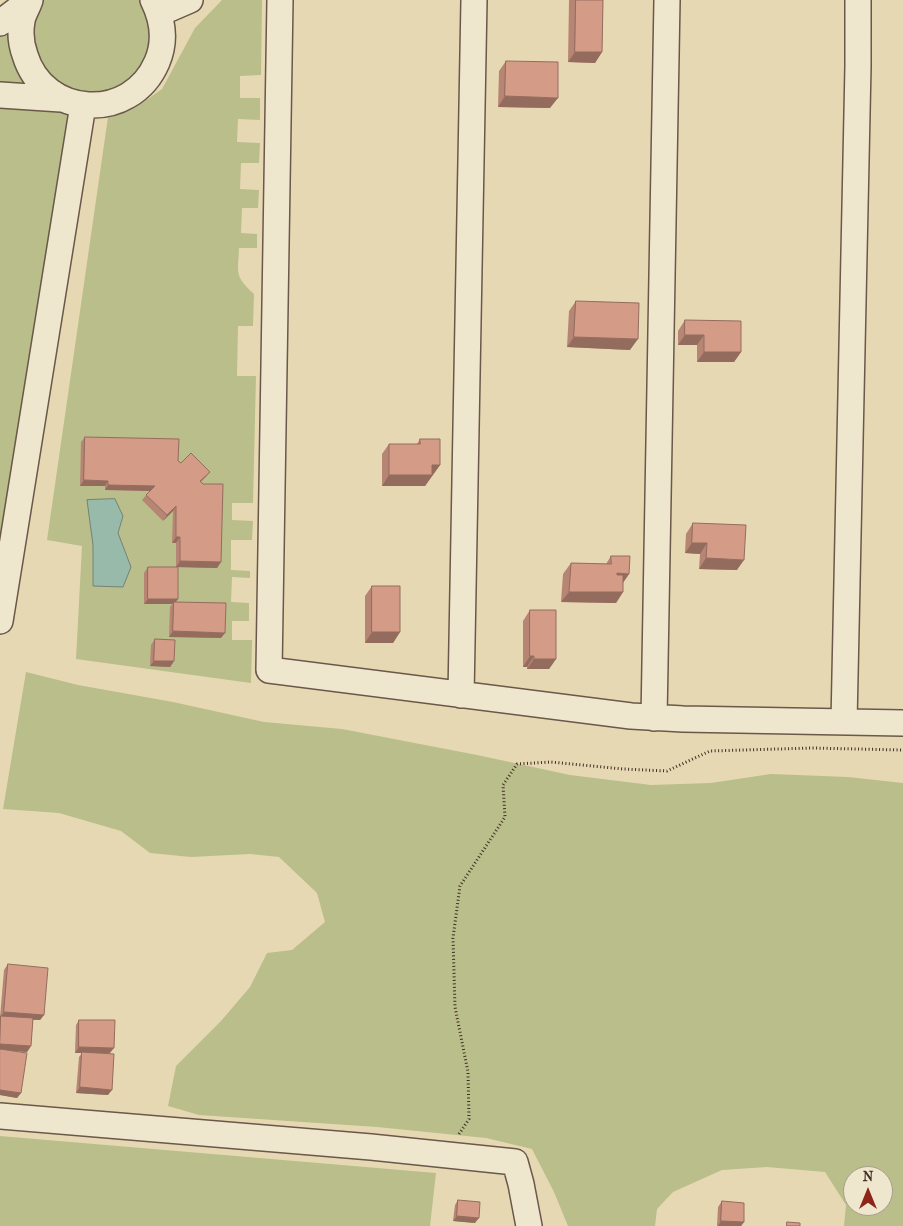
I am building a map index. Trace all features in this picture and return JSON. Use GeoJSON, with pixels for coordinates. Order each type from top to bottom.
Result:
{"type":"FeatureCollection","features":[{"type":"Feature","properties":{"kind":"street"},"geometry":{"type":"LineString","coordinates":[[0,23],[30,0]]}},
{"type":"Feature","properties":{"kind":"street"},"geometry":{"type":"LineString","coordinates":[[30,0],[22,21],[21,44],[28,66],[41,85],[72,102]]}},
{"type":"Feature","properties":{"kind":"street"},"geometry":{"type":"LineString","coordinates":[[0,95],[104,105],[123,99],[140,88],[153,72],[161,53],[163,33],[156,7],[190,0]]}},
{"type":"Feature","properties":{"kind":"street"},"geometry":{"type":"LineString","coordinates":[[280,0],[269,670],[654,718],[903,723]]}},
{"type":"Feature","properties":{"kind":"street"},"geometry":{"type":"LineString","coordinates":[[461,695],[474,0]]}},
{"type":"Feature","properties":{"kind":"street"},"geometry":{"type":"LineString","coordinates":[[654,718],[667,0]]}},
{"type":"Feature","properties":{"kind":"street"},"geometry":{"type":"LineString","coordinates":[[844,722],[858,0]]}},
{"type":"Feature","properties":{"kind":"street"},"geometry":{"type":"LineString","coordinates":[[0,621],[14,535],[72,102]]}},
{"type":"Feature","properties":{"kind":"street"},"geometry":{"type":"LineString","coordinates":[[0,1116],[515,1162],[529,1226]]}},
{"type":"Feature","properties":{"kind":"path"},"geometry":{"type":"LineString","coordinates":[[445,1155],[469,1119],[468,1072],[455,1008],[453,938],[460,886],[505,817],[503,785],[517,764],[551,762],[667,771],[710,751],[812,748],[903,750]]}},
{"type":"Feature","properties":{"kind":"green space"},"geometry":{"type":"Polygon","coordinates":[[[40,0],[143,0],[151,14],[152,53],[130,84],[94,97],[57,86],[33,56],[32,17],[40,0]]]}},
{"type":"Feature","properties":{"kind":"green space"},"geometry":{"type":"Polygon","coordinates":[[[222,0],[262,0],[261,75],[240,76],[240,98],[260,98],[260,120],[238,119],[237,142],[260,143],[259,163],[241,163],[240,189],[259,190],[258,208],[242,208],[241,233],[257,234],[257,248],[239,248],[238,263],[240,278],[254,294],[253,326],[238,326],[237,376],[256,376],[253,503],[232,503],[232,520],[253,521],[252,540],[231,540],[231,570],[250,571],[250,578],[232,577],[231,602],[249,603],[249,621],[232,621],[232,640],[252,640],[251,683],[76,659],[82,546],[47,540],[108,117],[135,108],[162,89],[195,28],[222,0]],[[177,468],[105,486],[105,490],[151,491],[163,521],[173,511],[176,567],[200,489],[177,468]],[[123,516],[93,545],[93,586],[118,533],[123,516]],[[170,607],[170,637],[221,638],[170,607]]]}},
{"type":"Feature","properties":{"kind":"green space"},"geometry":{"type":"Polygon","coordinates":[[[1,32],[12,36],[29,79],[19,91],[0,90],[1,32]]]}},
{"type":"Feature","properties":{"kind":"green space"},"geometry":{"type":"Polygon","coordinates":[[[0,106],[76,107],[4,534],[0,533],[0,106]]]}},
{"type":"Feature","properties":{"kind":"green space"},"geometry":{"type":"Polygon","coordinates":[[[26,672],[78,685],[173,702],[264,722],[342,729],[570,775],[651,785],[711,783],[771,774],[848,777],[903,783],[903,1226],[844,1226],[845,1216],[893,1216],[893,1166],[843,1166],[843,1200],[825,1172],[767,1167],[722,1170],[673,1192],[657,1209],[655,1226],[568,1226],[554,1192],[532,1149],[486,1138],[377,1127],[199,1115],[168,1106],[176,1066],[221,1021],[250,987],[267,953],[292,950],[325,922],[317,893],[279,857],[250,854],[191,857],[150,853],[121,831],[59,813],[3,809],[26,672]]]}},
{"type":"Feature","properties":{"kind":"green space"},"geometry":{"type":"Polygon","coordinates":[[[0,1136],[436,1173],[430,1226],[0,1226],[0,1136]]]}},
{"type":"Feature","properties":{"kind":"shaded area"},"geometry":{"type":"Polygon","coordinates":[[[115,499],[123,516],[118,533],[131,567],[123,587],[93,586],[93,545],[87,500],[115,499]]]}},
{"type":"Feature","properties":{"kind":"building"},"geometry":{"type":"Polygon","coordinates":[[[576,0],[603,0],[602,52],[575,52],[576,0]]]}},
{"type":"Feature","properties":{"kind":"building"},"geometry":{"type":"Polygon","coordinates":[[[506,61],[558,62],[558,98],[505,96],[506,61]]]}},
{"type":"Feature","properties":{"kind":"building"},"geometry":{"type":"Polygon","coordinates":[[[576,301],[639,303],[638,339],[574,337],[576,301]]]}},
{"type":"Feature","properties":{"kind":"building"},"geometry":{"type":"Polygon","coordinates":[[[685,320],[741,321],[741,352],[704,352],[704,335],[685,335],[685,320]]]}},
{"type":"Feature","properties":{"kind":"building"},"geometry":{"type":"Polygon","coordinates":[[[85,437],[179,439],[178,461],[181,463],[191,453],[210,472],[200,481],[203,484],[223,484],[221,562],[180,561],[180,537],[176,537],[176,506],[167,515],[146,495],[155,486],[108,485],[108,481],[84,480],[85,437]]]}},
{"type":"Feature","properties":{"kind":"building"},"geometry":{"type":"Polygon","coordinates":[[[420,439],[440,439],[440,465],[432,465],[432,475],[389,475],[389,444],[420,444],[420,439]]]}},
{"type":"Feature","properties":{"kind":"building"},"geometry":{"type":"Polygon","coordinates":[[[693,523],[746,525],[744,560],[706,558],[707,543],[692,543],[693,523]]]}},
{"type":"Feature","properties":{"kind":"building"},"geometry":{"type":"Polygon","coordinates":[[[611,556],[630,556],[629,574],[617,573],[617,575],[623,575],[623,592],[569,592],[571,563],[611,564],[611,556]]]}},
{"type":"Feature","properties":{"kind":"building"},"geometry":{"type":"Polygon","coordinates":[[[148,567],[178,567],[178,599],[148,599],[148,567]]]}},
{"type":"Feature","properties":{"kind":"building"},"geometry":{"type":"Polygon","coordinates":[[[372,586],[400,586],[400,632],[372,632],[372,586]]]}},
{"type":"Feature","properties":{"kind":"building"},"geometry":{"type":"Polygon","coordinates":[[[174,602],[226,603],[225,633],[173,631],[174,602]]]}},
{"type":"Feature","properties":{"kind":"building"},"geometry":{"type":"Polygon","coordinates":[[[530,610],[556,610],[556,659],[534,659],[534,656],[530,656],[530,610]]]}},
{"type":"Feature","properties":{"kind":"building"},"geometry":{"type":"Polygon","coordinates":[[[155,639],[175,640],[174,661],[154,661],[155,639]]]}},
{"type":"Feature","properties":{"kind":"building"},"geometry":{"type":"Polygon","coordinates":[[[8,964],[48,968],[44,1015],[4,1012],[8,964]]]}},
{"type":"Feature","properties":{"kind":"building"},"geometry":{"type":"Polygon","coordinates":[[[1,1016],[33,1018],[31,1046],[0,1044],[1,1016]]]}},
{"type":"Feature","properties":{"kind":"building"},"geometry":{"type":"Polygon","coordinates":[[[79,1020],[115,1020],[114,1048],[79,1047],[79,1020]]]}},
{"type":"Feature","properties":{"kind":"building"},"geometry":{"type":"Polygon","coordinates":[[[0,1049],[27,1053],[21,1093],[0,1090],[0,1049]]]}},
{"type":"Feature","properties":{"kind":"building"},"geometry":{"type":"Polygon","coordinates":[[[82,1052],[114,1054],[112,1090],[80,1087],[82,1052]]]}},
{"type":"Feature","properties":{"kind":"building"},"geometry":{"type":"Polygon","coordinates":[[[458,1200],[480,1202],[479,1218],[457,1216],[458,1200]]]}},
{"type":"Feature","properties":{"kind":"building"},"geometry":{"type":"Polygon","coordinates":[[[722,1201],[744,1203],[744,1222],[721,1221],[722,1201]]]}},
{"type":"Feature","properties":{"kind":"building"},"geometry":{"type":"Polygon","coordinates":[[[787,1222],[800,1223],[800,1226],[787,1226],[787,1222]]]}}]}
